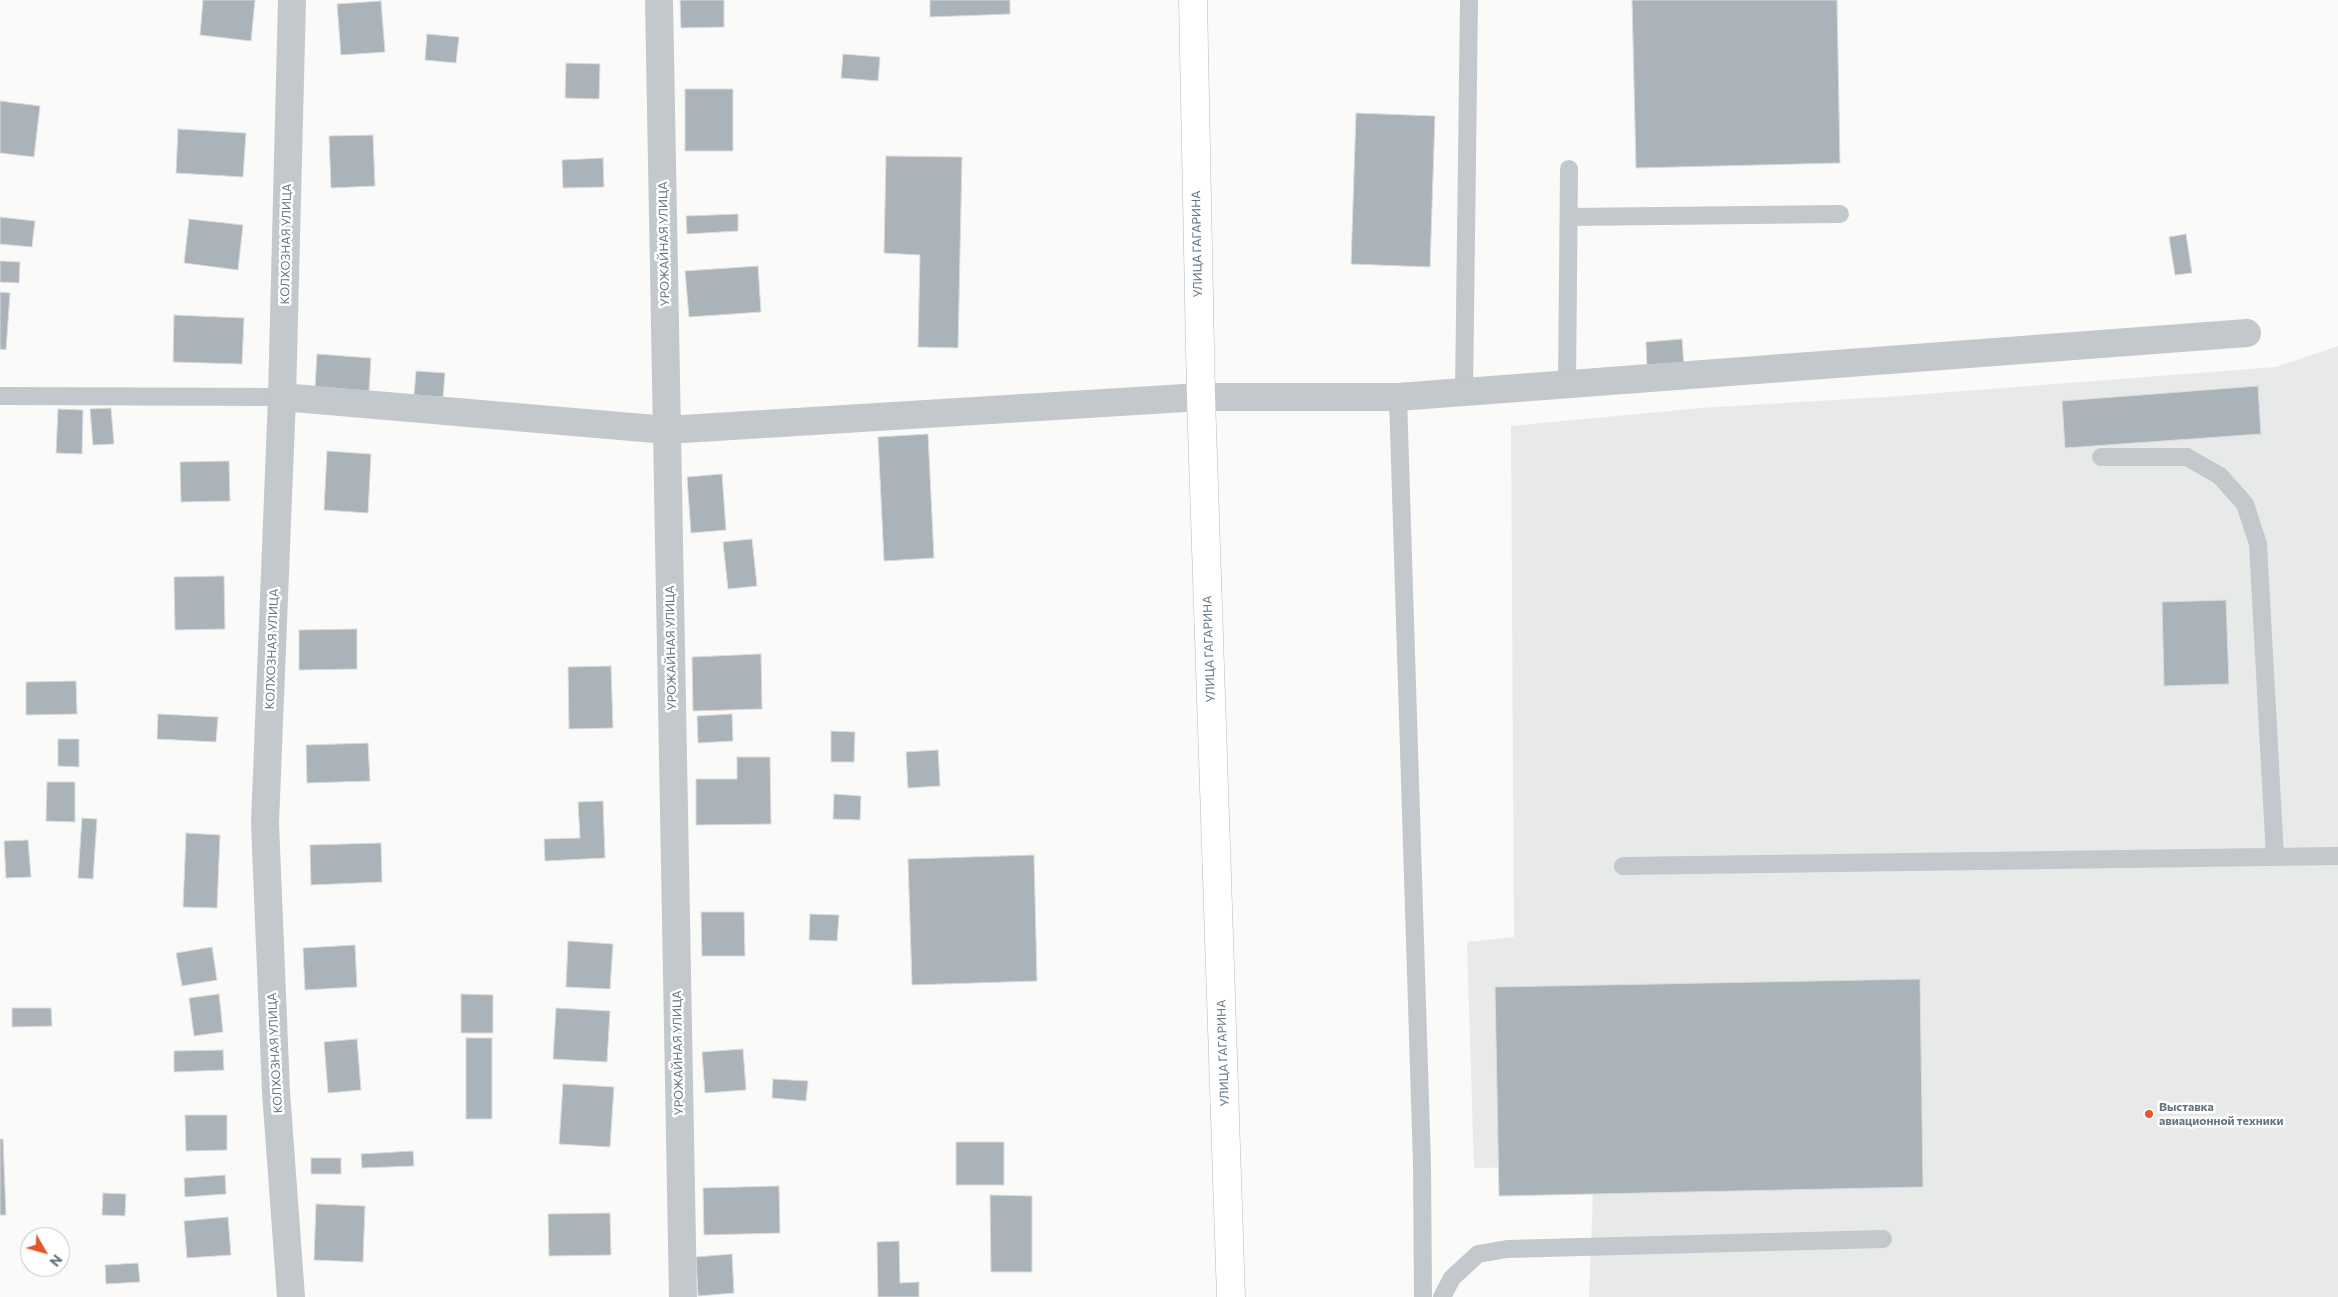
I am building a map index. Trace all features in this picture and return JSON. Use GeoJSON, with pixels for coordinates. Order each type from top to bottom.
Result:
{"type":"FeatureCollection","features":[{"type":"Feature","properties":{"kind":"main road","name":"УЛИЦА ГАГАРИНА"},"geometry":{"type":"LineString","coordinates":[[1192,0],[1201,397],[1231,1297]]}},
{"type":"Feature","properties":{"kind":"street","name":"КОЛХОЗНАЯ УЛИЦА"},"geometry":{"type":"LineString","coordinates":[[291,1297],[276,1092],[265,823],[282,396],[292,0]]}},
{"type":"Feature","properties":{"kind":"street","name":"УРОЖАЙНАЯ УЛИЦА"},"geometry":{"type":"LineString","coordinates":[[659,0],[683,1297]]}},
{"type":"Feature","properties":{"kind":"street"},"geometry":{"type":"LineString","coordinates":[[282,396],[668,430],[1201,397],[1398,397],[1464,393],[2247,333]]}},
{"type":"Feature","properties":{"kind":"lane"},"geometry":{"type":"LineString","coordinates":[[1464,393],[1469,0]]}},
{"type":"Feature","properties":{"kind":"lane"},"geometry":{"type":"LineString","coordinates":[[1567,385],[1569,168]]}},
{"type":"Feature","properties":{"kind":"lane"},"geometry":{"type":"LineString","coordinates":[[1569,217],[1840,214]]}},
{"type":"Feature","properties":{"kind":"lane"},"geometry":{"type":"LineString","coordinates":[[0,396],[282,396]]}},
{"type":"Feature","properties":{"kind":"lane"},"geometry":{"type":"LineString","coordinates":[[1398,397],[1422,1164],[1423,1297]]}},
{"type":"Feature","properties":{"kind":"lane"},"geometry":{"type":"LineString","coordinates":[[2101,457],[2187,457],[2220,476],[2245,504],[2258,544],[2275,857]]}},
{"type":"Feature","properties":{"kind":"lane"},"geometry":{"type":"LineString","coordinates":[[1623,866],[2338,856]]}},
{"type":"Feature","properties":{"kind":"lane"},"geometry":{"type":"LineString","coordinates":[[1442,1297],[1452,1278],[1478,1254],[1507,1249],[1884,1239]]}},
{"type":"Feature","properties":{"kind":"shaded area"},"geometry":{"type":"Polygon","coordinates":[[[2338,346],[2338,1297],[1589,1297],[1594,1166],[1474,1168],[1467,942],[1514,937],[1511,426],[1700,408],[1885,397],[2276,367],[2338,346]]]}},
{"type":"Feature","properties":{"kind":"building"},"geometry":{"type":"Polygon","coordinates":[[[203,0],[255,0],[251,41],[200,35],[203,0]]]}},
{"type":"Feature","properties":{"kind":"building"},"geometry":{"type":"Polygon","coordinates":[[[680,0],[724,0],[724,27],[681,28],[680,0]]]}},
{"type":"Feature","properties":{"kind":"building"},"geometry":{"type":"Polygon","coordinates":[[[930,0],[1010,0],[1010,14],[930,17],[930,0]]]}},
{"type":"Feature","properties":{"kind":"building"},"geometry":{"type":"Polygon","coordinates":[[[1632,0],[1837,0],[1840,163],[1636,168],[1632,0]]]}},
{"type":"Feature","properties":{"kind":"building"},"geometry":{"type":"Polygon","coordinates":[[[381,1],[385,52],[341,55],[337,4],[381,1]]]}},
{"type":"Feature","properties":{"kind":"building"},"geometry":{"type":"Polygon","coordinates":[[[427,34],[459,37],[456,63],[425,60],[427,34]]]}},
{"type":"Feature","properties":{"kind":"building"},"geometry":{"type":"Polygon","coordinates":[[[843,54],[880,57],[878,81],[841,78],[843,54]]]}},
{"type":"Feature","properties":{"kind":"building"},"geometry":{"type":"Polygon","coordinates":[[[566,63],[600,64],[599,99],[565,98],[566,63]]]}},
{"type":"Feature","properties":{"kind":"building"},"geometry":{"type":"Polygon","coordinates":[[[685,89],[733,89],[733,151],[685,151],[685,89]]]}},
{"type":"Feature","properties":{"kind":"building"},"geometry":{"type":"Polygon","coordinates":[[[0,101],[40,106],[34,157],[0,153],[0,101]]]}},
{"type":"Feature","properties":{"kind":"building"},"geometry":{"type":"Polygon","coordinates":[[[1356,113],[1435,116],[1430,267],[1351,264],[1356,113]]]}},
{"type":"Feature","properties":{"kind":"building"},"geometry":{"type":"Polygon","coordinates":[[[178,129],[246,133],[243,177],[176,173],[178,129]]]}},
{"type":"Feature","properties":{"kind":"building"},"geometry":{"type":"Polygon","coordinates":[[[373,135],[375,186],[331,188],[329,136],[373,135]]]}},
{"type":"Feature","properties":{"kind":"building"},"geometry":{"type":"Polygon","coordinates":[[[886,156],[962,157],[958,348],[918,347],[920,255],[884,253],[886,156]]]}},
{"type":"Feature","properties":{"kind":"building"},"geometry":{"type":"Polygon","coordinates":[[[603,158],[604,187],[563,188],[562,160],[603,158]]]}},
{"type":"Feature","properties":{"kind":"building"},"geometry":{"type":"Polygon","coordinates":[[[738,214],[738,231],[687,234],[686,216],[738,214]]]}},
{"type":"Feature","properties":{"kind":"building"},"geometry":{"type":"Polygon","coordinates":[[[0,217],[35,221],[32,247],[0,244],[0,217]]]}},
{"type":"Feature","properties":{"kind":"building"},"geometry":{"type":"Polygon","coordinates":[[[189,219],[243,225],[238,270],[184,263],[189,219]]]}},
{"type":"Feature","properties":{"kind":"building"},"geometry":{"type":"Polygon","coordinates":[[[2186,234],[2192,273],[2175,275],[2169,237],[2186,234]]]}},
{"type":"Feature","properties":{"kind":"building"},"geometry":{"type":"Polygon","coordinates":[[[0,261],[20,262],[19,283],[0,282],[0,261]]]}},
{"type":"Feature","properties":{"kind":"building"},"geometry":{"type":"Polygon","coordinates":[[[758,266],[761,312],[689,317],[685,271],[758,266]]]}},
{"type":"Feature","properties":{"kind":"building"},"geometry":{"type":"Polygon","coordinates":[[[0,292],[10,293],[6,350],[0,349],[0,292]]]}},
{"type":"Feature","properties":{"kind":"building"},"geometry":{"type":"Polygon","coordinates":[[[174,315],[244,318],[242,364],[173,362],[174,315]]]}},
{"type":"Feature","properties":{"kind":"building"},"geometry":{"type":"Polygon","coordinates":[[[1682,339],[1684,367],[1647,369],[1646,342],[1682,339]]]}},
{"type":"Feature","properties":{"kind":"building"},"geometry":{"type":"Polygon","coordinates":[[[317,354],[371,358],[369,391],[315,387],[317,354]]]}},
{"type":"Feature","properties":{"kind":"building"},"geometry":{"type":"Polygon","coordinates":[[[416,371],[445,373],[443,397],[414,395],[416,371]]]}},
{"type":"Feature","properties":{"kind":"building"},"geometry":{"type":"Polygon","coordinates":[[[2258,386],[2261,434],[2065,448],[2062,401],[2258,386]]]}},
{"type":"Feature","properties":{"kind":"building"},"geometry":{"type":"Polygon","coordinates":[[[111,408],[114,444],[93,445],[90,409],[111,408]]]}},
{"type":"Feature","properties":{"kind":"building"},"geometry":{"type":"Polygon","coordinates":[[[58,409],[83,410],[82,454],[56,453],[58,409]]]}},
{"type":"Feature","properties":{"kind":"building"},"geometry":{"type":"Polygon","coordinates":[[[928,434],[934,558],[884,561],[878,437],[928,434]]]}},
{"type":"Feature","properties":{"kind":"building"},"geometry":{"type":"Polygon","coordinates":[[[327,451],[371,454],[368,513],[324,510],[327,451]]]}},
{"type":"Feature","properties":{"kind":"building"},"geometry":{"type":"Polygon","coordinates":[[[229,461],[230,501],[181,502],[180,462],[229,461]]]}},
{"type":"Feature","properties":{"kind":"building"},"geometry":{"type":"Polygon","coordinates":[[[722,474],[726,530],[691,533],[687,477],[722,474]]]}},
{"type":"Feature","properties":{"kind":"building"},"geometry":{"type":"Polygon","coordinates":[[[752,539],[757,586],[728,589],[723,542],[752,539]]]}},
{"type":"Feature","properties":{"kind":"building"},"geometry":{"type":"Polygon","coordinates":[[[224,576],[225,629],[175,630],[174,577],[224,576]]]}},
{"type":"Feature","properties":{"kind":"building"},"geometry":{"type":"Polygon","coordinates":[[[2226,600],[2229,684],[2164,686],[2162,602],[2226,600]]]}},
{"type":"Feature","properties":{"kind":"building"},"geometry":{"type":"Polygon","coordinates":[[[357,629],[357,669],[299,670],[299,630],[357,629]]]}},
{"type":"Feature","properties":{"kind":"building"},"geometry":{"type":"Polygon","coordinates":[[[761,654],[762,709],[693,711],[692,657],[761,654]]]}},
{"type":"Feature","properties":{"kind":"building"},"geometry":{"type":"Polygon","coordinates":[[[611,666],[613,728],[569,729],[568,667],[611,666]]]}},
{"type":"Feature","properties":{"kind":"building"},"geometry":{"type":"Polygon","coordinates":[[[76,681],[77,714],[26,715],[26,682],[76,681]]]}},
{"type":"Feature","properties":{"kind":"building"},"geometry":{"type":"Polygon","coordinates":[[[158,714],[218,717],[216,742],[157,739],[158,714]]]}},
{"type":"Feature","properties":{"kind":"building"},"geometry":{"type":"Polygon","coordinates":[[[732,714],[733,741],[698,743],[697,716],[732,714]]]}},
{"type":"Feature","properties":{"kind":"building"},"geometry":{"type":"Polygon","coordinates":[[[831,731],[855,732],[854,762],[831,762],[831,731]]]}},
{"type":"Feature","properties":{"kind":"building"},"geometry":{"type":"Polygon","coordinates":[[[58,739],[79,739],[79,767],[58,766],[58,739]]]}},
{"type":"Feature","properties":{"kind":"building"},"geometry":{"type":"Polygon","coordinates":[[[368,743],[370,781],[307,783],[306,745],[368,743]]]}},
{"type":"Feature","properties":{"kind":"building"},"geometry":{"type":"Polygon","coordinates":[[[938,750],[940,786],[908,788],[906,752],[938,750]]]}},
{"type":"Feature","properties":{"kind":"building"},"geometry":{"type":"Polygon","coordinates":[[[737,757],[770,757],[771,824],[696,825],[696,779],[737,779],[737,757]]]}},
{"type":"Feature","properties":{"kind":"building"},"geometry":{"type":"Polygon","coordinates":[[[47,782],[75,782],[75,822],[46,821],[47,782]]]}},
{"type":"Feature","properties":{"kind":"building"},"geometry":{"type":"Polygon","coordinates":[[[834,794],[861,796],[860,820],[833,819],[834,794]]]}},
{"type":"Feature","properties":{"kind":"building"},"geometry":{"type":"Polygon","coordinates":[[[603,801],[605,858],[545,861],[544,839],[580,838],[578,802],[603,801]]]}},
{"type":"Feature","properties":{"kind":"building"},"geometry":{"type":"Polygon","coordinates":[[[82,818],[97,819],[93,879],[78,878],[82,818]]]}},
{"type":"Feature","properties":{"kind":"building"},"geometry":{"type":"Polygon","coordinates":[[[186,833],[220,835],[217,908],[183,907],[186,833]]]}},
{"type":"Feature","properties":{"kind":"building"},"geometry":{"type":"Polygon","coordinates":[[[28,840],[31,877],[6,878],[4,841],[28,840]]]}},
{"type":"Feature","properties":{"kind":"building"},"geometry":{"type":"Polygon","coordinates":[[[381,843],[382,882],[311,885],[310,845],[381,843]]]}},
{"type":"Feature","properties":{"kind":"building"},"geometry":{"type":"Polygon","coordinates":[[[1034,855],[1037,981],[912,985],[908,859],[1034,855]]]}},
{"type":"Feature","properties":{"kind":"building"},"geometry":{"type":"Polygon","coordinates":[[[701,912],[744,912],[745,956],[702,956],[701,912]]]}},
{"type":"Feature","properties":{"kind":"building"},"geometry":{"type":"Polygon","coordinates":[[[810,914],[839,915],[837,941],[809,940],[810,914]]]}},
{"type":"Feature","properties":{"kind":"building"},"geometry":{"type":"Polygon","coordinates":[[[568,941],[613,944],[610,989],[566,987],[568,941]]]}},
{"type":"Feature","properties":{"kind":"building"},"geometry":{"type":"Polygon","coordinates":[[[355,945],[357,987],[305,990],[303,948],[355,945]]]}},
{"type":"Feature","properties":{"kind":"building"},"geometry":{"type":"Polygon","coordinates":[[[212,947],[217,980],[182,986],[176,953],[212,947]]]}},
{"type":"Feature","properties":{"kind":"building"},"geometry":{"type":"Polygon","coordinates":[[[1920,979],[1923,1187],[1499,1196],[1495,987],[1920,979]]]}},
{"type":"Feature","properties":{"kind":"building"},"geometry":{"type":"Polygon","coordinates":[[[219,994],[223,1032],[194,1036],[189,998],[219,994]]]}},
{"type":"Feature","properties":{"kind":"building"},"geometry":{"type":"Polygon","coordinates":[[[461,994],[493,995],[493,1033],[461,1033],[461,994]]]}},
{"type":"Feature","properties":{"kind":"building"},"geometry":{"type":"Polygon","coordinates":[[[12,1008],[51,1008],[52,1026],[12,1027],[12,1008]]]}},
{"type":"Feature","properties":{"kind":"building"},"geometry":{"type":"Polygon","coordinates":[[[556,1008],[610,1011],[607,1062],[553,1059],[556,1008]]]}},
{"type":"Feature","properties":{"kind":"building"},"geometry":{"type":"Polygon","coordinates":[[[466,1038],[492,1038],[492,1119],[466,1119],[466,1038]]]}},
{"type":"Feature","properties":{"kind":"building"},"geometry":{"type":"Polygon","coordinates":[[[357,1039],[361,1090],[328,1093],[324,1042],[357,1039]]]}},
{"type":"Feature","properties":{"kind":"building"},"geometry":{"type":"Polygon","coordinates":[[[743,1049],[746,1090],[705,1093],[702,1052],[743,1049]]]}},
{"type":"Feature","properties":{"kind":"building"},"geometry":{"type":"Polygon","coordinates":[[[223,1050],[224,1070],[174,1072],[174,1051],[223,1050]]]}},
{"type":"Feature","properties":{"kind":"building"},"geometry":{"type":"Polygon","coordinates":[[[773,1079],[808,1081],[806,1101],[772,1098],[773,1079]]]}},
{"type":"Feature","properties":{"kind":"building"},"geometry":{"type":"Polygon","coordinates":[[[563,1084],[614,1087],[610,1147],[559,1144],[563,1084]]]}},
{"type":"Feature","properties":{"kind":"building"},"geometry":{"type":"Polygon","coordinates":[[[185,1115],[227,1115],[227,1150],[186,1151],[185,1115]]]}},
{"type":"Feature","properties":{"kind":"building"},"geometry":{"type":"Polygon","coordinates":[[[0,1139],[3,1139],[6,1215],[0,1215],[0,1139]]]}},
{"type":"Feature","properties":{"kind":"building"},"geometry":{"type":"Polygon","coordinates":[[[956,1142],[1004,1142],[1004,1185],[956,1185],[956,1142]]]}},
{"type":"Feature","properties":{"kind":"building"},"geometry":{"type":"Polygon","coordinates":[[[413,1151],[414,1166],[362,1168],[361,1154],[413,1151]]]}},
{"type":"Feature","properties":{"kind":"building"},"geometry":{"type":"Polygon","coordinates":[[[311,1158],[341,1158],[341,1174],[311,1174],[311,1158]]]}},
{"type":"Feature","properties":{"kind":"building"},"geometry":{"type":"Polygon","coordinates":[[[225,1175],[226,1194],[185,1197],[184,1178],[225,1175]]]}},
{"type":"Feature","properties":{"kind":"building"},"geometry":{"type":"Polygon","coordinates":[[[779,1186],[780,1233],[704,1235],[703,1188],[779,1186]]]}},
{"type":"Feature","properties":{"kind":"building"},"geometry":{"type":"Polygon","coordinates":[[[103,1193],[126,1194],[125,1216],[102,1215],[103,1193]]]}},
{"type":"Feature","properties":{"kind":"building"},"geometry":{"type":"Polygon","coordinates":[[[990,1195],[1032,1196],[1032,1272],[991,1272],[990,1195]]]}},
{"type":"Feature","properties":{"kind":"building"},"geometry":{"type":"Polygon","coordinates":[[[316,1204],[365,1206],[363,1262],[314,1260],[316,1204]]]}},
{"type":"Feature","properties":{"kind":"building"},"geometry":{"type":"Polygon","coordinates":[[[610,1213],[611,1255],[549,1256],[548,1214],[610,1213]]]}},
{"type":"Feature","properties":{"kind":"building"},"geometry":{"type":"Polygon","coordinates":[[[228,1217],[231,1255],[187,1258],[184,1221],[228,1217]]]}},
{"type":"Feature","properties":{"kind":"building"},"geometry":{"type":"Polygon","coordinates":[[[899,1241],[900,1283],[919,1282],[919,1297],[878,1297],[877,1242],[899,1241]]]}},
{"type":"Feature","properties":{"kind":"building"},"geometry":{"type":"Polygon","coordinates":[[[732,1254],[734,1293],[698,1296],[696,1257],[732,1254]]]}},
{"type":"Feature","properties":{"kind":"building"},"geometry":{"type":"Polygon","coordinates":[[[138,1263],[140,1282],[106,1284],[105,1265],[138,1263]]]}},
{"type":"Feature","properties":{"kind":"place","name":"Выставка авиационной техники"},"geometry":{"type":"Point","coordinates":[2149,1114]}}]}
